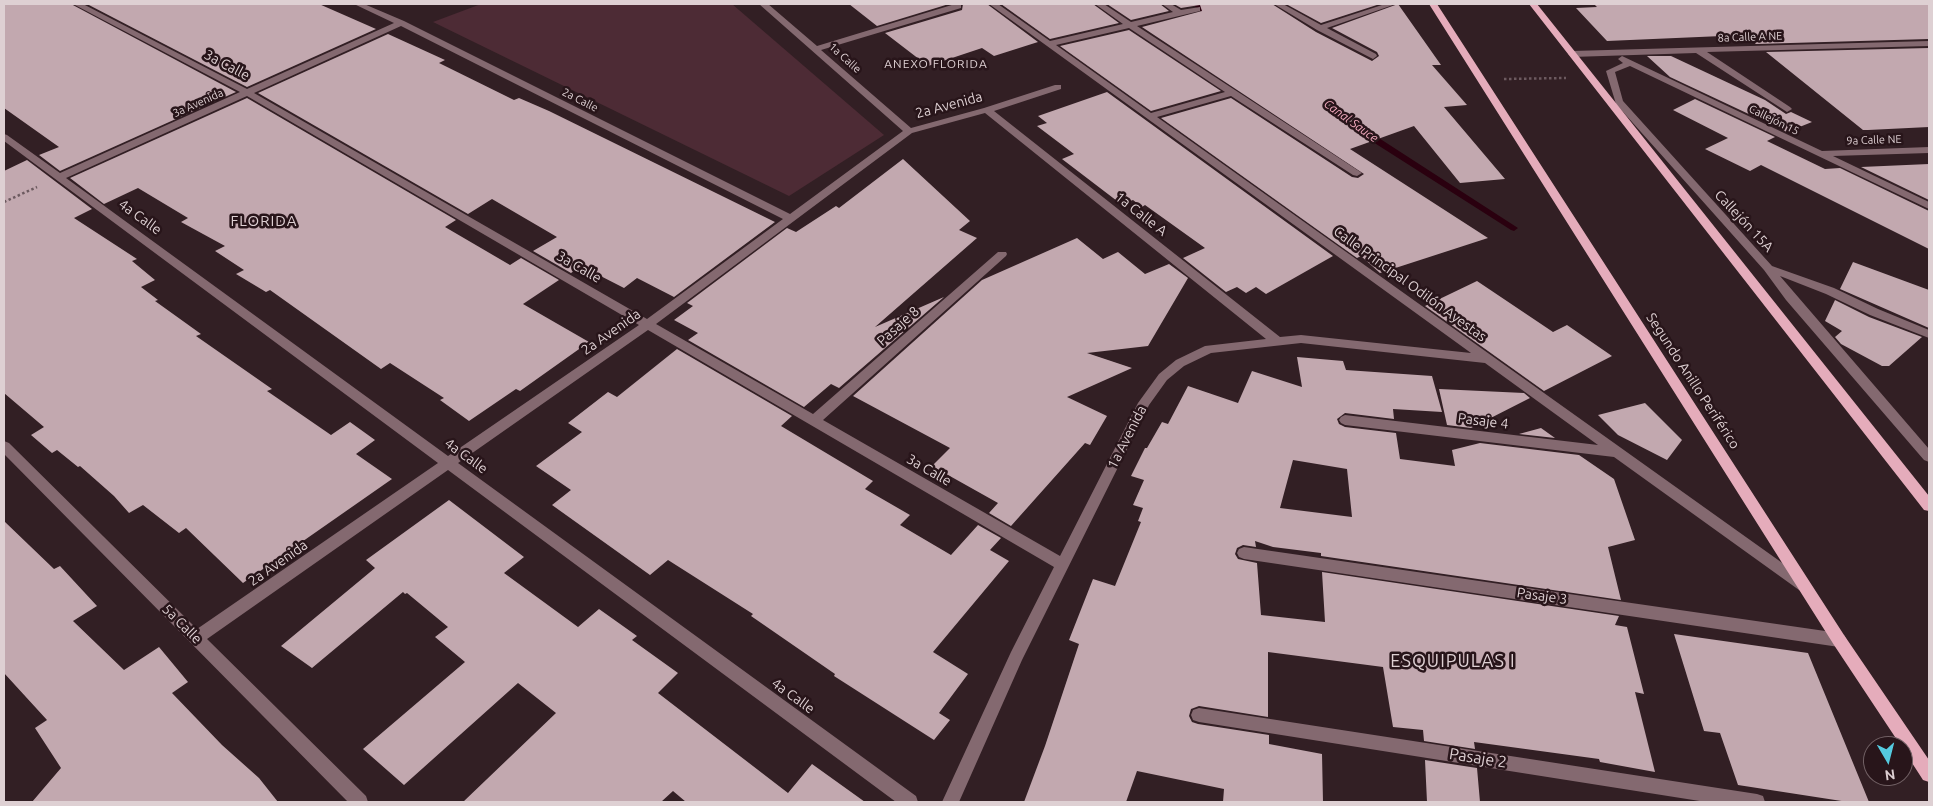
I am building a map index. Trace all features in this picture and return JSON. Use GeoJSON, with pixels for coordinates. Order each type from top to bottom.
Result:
{"type":"FeatureCollection","features":[{"type":"Feature","properties":{"kind":"main road","name":"Segundo Anillo Periférico"},"geometry":{"type":"LineString","coordinates":[[1433,4],[1839,640],[1929,774]]}},
{"type":"Feature","properties":{"kind":"main road"},"geometry":{"type":"LineString","coordinates":[[1534,4],[1929,506]]}},
{"type":"Feature","properties":{"kind":"street","name":"3a Calle"},"geometry":{"type":"LineString","coordinates":[[77,4],[248,93],[1061,564]]}},
{"type":"Feature","properties":{"kind":"street","name":"2a Calle"},"geometry":{"type":"LineString","coordinates":[[358,4],[401,23],[791,219]]}},
{"type":"Feature","properties":{"kind":"street","name":"1a Calle"},"geometry":{"type":"LineString","coordinates":[[764,4],[909,131]]}},
{"type":"Feature","properties":{"kind":"street","name":"Calle Principal Odilón Ayestas"},"geometry":{"type":"LineString","coordinates":[[993,4],[1808,589]]}},
{"type":"Feature","properties":{"kind":"street"},"geometry":{"type":"LineString","coordinates":[[1099,4],[1232,93],[1357,173]]}},
{"type":"Feature","properties":{"kind":"street"},"geometry":{"type":"LineString","coordinates":[[1166,4],[1180,13]]}},
{"type":"Feature","properties":{"kind":"street"},"geometry":{"type":"LineString","coordinates":[[1278,4],[1373,56]]}},
{"type":"Feature","properties":{"kind":"street"},"geometry":{"type":"LineString","coordinates":[[1320,28],[1392,4]]}},
{"type":"Feature","properties":{"kind":"street"},"geometry":{"type":"LineString","coordinates":[[817,49],[958,6]]}},
{"type":"Feature","properties":{"kind":"street"},"geometry":{"type":"LineString","coordinates":[[1049,44],[1198,9]]}},
{"type":"Feature","properties":{"kind":"street","name":"3a Avenida"},"geometry":{"type":"LineString","coordinates":[[59,177],[401,23]]}},
{"type":"Feature","properties":{"kind":"street","name":"8a Calle A NE"},"geometry":{"type":"LineString","coordinates":[[1572,54],[1929,43]]}},
{"type":"Feature","properties":{"kind":"street"},"geometry":{"type":"LineString","coordinates":[[1698,50],[1787,109]]}},
{"type":"Feature","properties":{"kind":"street","name":"Callejón 15"},"geometry":{"type":"LineString","coordinates":[[1608,52],[1929,206]]}},
{"type":"Feature","properties":{"kind":"street","name":"Callejón 15A"},"geometry":{"type":"LineString","coordinates":[[1629,63],[1610,71],[1619,102],[1768,268],[1830,291],[1874,312],[1929,334]]}},
{"type":"Feature","properties":{"kind":"street","name":"2a Avenida"},"geometry":{"type":"LineString","coordinates":[[196,638],[648,324],[909,131],[987,110],[1058,87]]}},
{"type":"Feature","properties":{"kind":"street"},"geometry":{"type":"LineString","coordinates":[[1150,116],[1232,93]]}},
{"type":"Feature","properties":{"kind":"street","name":"1a Calle A"},"geometry":{"type":"LineString","coordinates":[[987,110],[1277,340]]}},
{"type":"Feature","properties":{"kind":"street","name":"4a Calle"},"geometry":{"type":"LineString","coordinates":[[4,137],[910,802]]}},
{"type":"Feature","properties":{"kind":"street","name":"9a Calle NE"},"geometry":{"type":"LineString","coordinates":[[1819,154],[1929,150]]}},
{"type":"Feature","properties":{"kind":"street","name":"Pasaje 8"},"geometry":{"type":"LineString","coordinates":[[814,421],[1002,254]]}},
{"type":"Feature","properties":{"kind":"street"},"geometry":{"type":"LineString","coordinates":[[1768,268],[1790,297],[1929,458]]}},
{"type":"Feature","properties":{"kind":"street","name":"1a Avenida"},"geometry":{"type":"LineString","coordinates":[[950,802],[1061,564],[1144,403],[1163,377],[1180,363],[1209,349],[1277,340],[1301,339],[1488,359]]}},
{"type":"Feature","properties":{"kind":"street","name":"Pasaje 4"},"geometry":{"type":"LineString","coordinates":[[1345,420],[1618,452]]}},
{"type":"Feature","properties":{"kind":"street","name":"5a Calle"},"geometry":{"type":"LineString","coordinates":[[4,446],[360,802]]}},
{"type":"Feature","properties":{"kind":"street","name":"Pasaje 3"},"geometry":{"type":"LineString","coordinates":[[1244,553],[1839,640]]}},
{"type":"Feature","properties":{"kind":"street","name":"Pasaje 2"},"geometry":{"type":"LineString","coordinates":[[1199,715],[1757,802]]}},
{"type":"Feature","properties":{"kind":"path"},"geometry":{"type":"LineString","coordinates":[[1481,79],[1590,77]]}},
{"type":"Feature","properties":{"kind":"path"},"geometry":{"type":"LineString","coordinates":[[4,202],[59,177]]}},
{"type":"Feature","properties":{"kind":"shaded area"},"geometry":{"type":"Polygon","coordinates":[[[481,4],[732,4],[884,135],[789,196],[433,22],[481,4]]]}},
{"type":"Feature","properties":{"kind":"building"},"geometry":{"type":"Polygon","coordinates":[[[4,4],[71,4],[236,92],[60,171],[39,155],[59,147],[4,108],[4,4]]]}},
{"type":"Feature","properties":{"kind":"building"},"geometry":{"type":"Polygon","coordinates":[[[87,4],[319,4],[376,29],[247,87],[87,4]]]}},
{"type":"Feature","properties":{"kind":"building"},"geometry":{"type":"Polygon","coordinates":[[[849,4],[949,4],[877,26],[849,4]]]}},
{"type":"Feature","properties":{"kind":"building"},"geometry":{"type":"Polygon","coordinates":[[[963,4],[987,4],[1038,42],[994,56],[982,48],[928,66],[885,33],[962,10],[963,4]]]}},
{"type":"Feature","properties":{"kind":"building"},"geometry":{"type":"Polygon","coordinates":[[[1001,4],[1093,4],[1119,23],[1050,39],[1001,4]]]}},
{"type":"Feature","properties":{"kind":"building"},"geometry":{"type":"Polygon","coordinates":[[[1107,4],[1160,4],[1169,11],[1131,20],[1107,4]]]}},
{"type":"Feature","properties":{"kind":"building"},"geometry":{"type":"Polygon","coordinates":[[[1174,4],[1272,4],[1316,32],[1372,61],[1379,56],[1377,52],[1332,28],[1398,4],[1441,65],[1432,65],[1467,105],[1444,107],[1505,179],[1460,183],[1414,126],[1350,149],[1488,238],[1380,273],[1361,256],[1357,258],[1161,118],[1231,98],[1352,177],[1358,178],[1364,174],[1142,27],[1202,11],[1200,5],[1181,8],[1174,4]]]}},
{"type":"Feature","properties":{"kind":"building"},"geometry":{"type":"Polygon","coordinates":[[[1286,4],[1380,4],[1321,23],[1286,4]]]}},
{"type":"Feature","properties":{"kind":"building"},"geometry":{"type":"Polygon","coordinates":[[[1594,4],[1929,4],[1929,39],[1756,44],[1745,35],[1607,41],[1576,8],[1597,7],[1594,4]]]}},
{"type":"Feature","properties":{"kind":"building"},"geometry":{"type":"Polygon","coordinates":[[[1129,30],[1221,91],[1151,111],[1060,46],[1129,30]]]}},
{"type":"Feature","properties":{"kind":"building"},"geometry":{"type":"Polygon","coordinates":[[[388,34],[445,60],[439,63],[514,100],[519,98],[549,111],[775,222],[674,297],[637,278],[624,288],[581,266],[571,273],[533,251],[557,237],[492,199],[468,214],[258,93],[388,34]]]}},
{"type":"Feature","properties":{"kind":"building"},"geometry":{"type":"Polygon","coordinates":[[[1929,48],[1929,127],[1868,130],[1863,130],[1766,52],[1929,48]]]}},
{"type":"Feature","properties":{"kind":"building"},"geometry":{"type":"Polygon","coordinates":[[[1647,56],[1671,56],[1765,100],[1786,114],[1791,112],[1812,122],[1787,132],[1670,77],[1647,56]]]}},
{"type":"Feature","properties":{"kind":"building"},"geometry":{"type":"Polygon","coordinates":[[[1107,92],[1333,256],[1266,294],[1256,287],[1246,293],[1237,287],[1226,292],[1183,258],[1205,248],[1145,205],[1142,207],[1133,200],[1121,204],[1062,159],[1074,154],[1037,126],[1047,123],[1038,116],[1107,92]]]}},
{"type":"Feature","properties":{"kind":"building"},"geometry":{"type":"Polygon","coordinates":[[[247,98],[456,220],[445,227],[510,265],[521,258],[559,280],[523,304],[589,342],[520,391],[516,389],[469,421],[440,400],[444,398],[390,363],[381,369],[270,290],[266,292],[236,274],[244,270],[215,251],[225,246],[181,222],[188,218],[138,188],[104,204],[70,178],[247,98]]]}},
{"type":"Feature","properties":{"kind":"building"},"geometry":{"type":"Polygon","coordinates":[[[1695,99],[1775,137],[1767,141],[1825,169],[1840,168],[1929,211],[1929,249],[1761,165],[1750,171],[1705,149],[1728,138],[1673,110],[1695,99]]]}},
{"type":"Feature","properties":{"kind":"building"},"geometry":{"type":"Polygon","coordinates":[[[903,159],[970,221],[959,230],[977,238],[875,327],[944,297],[839,388],[831,384],[804,407],[688,340],[698,333],[674,320],[693,306],[687,303],[787,228],[796,232],[836,206],[839,208],[903,159]]]}},
{"type":"Feature","properties":{"kind":"building"},"geometry":{"type":"Polygon","coordinates":[[[27,160],[92,209],[74,218],[137,259],[132,261],[155,280],[141,287],[158,300],[155,301],[201,334],[196,336],[272,389],[267,391],[331,435],[350,422],[375,440],[356,454],[392,479],[243,583],[186,528],[179,533],[143,505],[129,513],[114,496],[80,466],[78,467],[57,450],[52,453],[31,435],[44,427],[4,393],[4,171],[27,160]]]}},
{"type":"Feature","properties":{"kind":"building"},"geometry":{"type":"Polygon","coordinates":[[[1929,164],[1929,200],[1861,167],[1929,164]]]}},
{"type":"Feature","properties":{"kind":"building"},"geometry":{"type":"Polygon","coordinates":[[[1077,238],[1103,259],[1118,252],[1145,274],[1169,264],[1188,278],[1148,346],[1087,353],[1132,368],[1067,397],[1107,416],[1090,445],[1085,443],[1011,526],[989,513],[998,503],[932,466],[950,448],[853,396],[982,280],[1077,238]]]}},
{"type":"Feature","properties":{"kind":"building"},"geometry":{"type":"Polygon","coordinates":[[[1853,262],[1929,290],[1929,328],[1840,289],[1853,262]]]}},
{"type":"Feature","properties":{"kind":"building"},"geometry":{"type":"Polygon","coordinates":[[[1477,281],[1553,332],[1567,325],[1612,356],[1544,391],[1425,306],[1477,281]]]}},
{"type":"Feature","properties":{"kind":"building"},"geometry":{"type":"Polygon","coordinates":[[[1835,300],[1869,317],[1922,337],[1889,366],[1882,366],[1841,344],[1835,337],[1842,331],[1825,321],[1835,300]]]}},
{"type":"Feature","properties":{"kind":"building"},"geometry":{"type":"Polygon","coordinates":[[[677,349],[792,416],[781,426],[873,481],[865,489],[910,515],[900,525],[951,555],[978,525],[1001,538],[990,550],[1009,561],[933,652],[968,674],[939,713],[950,720],[934,740],[834,676],[835,674],[751,616],[753,614],[668,560],[650,575],[552,505],[571,490],[536,466],[582,432],[568,423],[608,392],[617,397],[677,349]]]}},
{"type":"Feature","properties":{"kind":"building"},"geometry":{"type":"Polygon","coordinates":[[[1297,357],[1343,361],[1346,370],[1432,376],[1442,412],[1393,409],[1394,419],[1345,413],[1337,419],[1339,424],[1345,427],[1396,433],[1400,459],[1455,466],[1452,450],[1480,443],[1579,455],[1614,479],[1635,540],[1608,547],[1621,600],[1321,556],[1321,553],[1273,547],[1255,541],[1256,547],[1243,545],[1237,548],[1235,554],[1238,559],[1257,563],[1261,615],[1325,622],[1322,572],[1619,616],[1615,625],[1627,627],[1644,694],[1635,692],[1655,772],[1600,762],[1599,759],[1474,742],[1475,749],[1424,741],[1423,730],[1393,727],[1383,667],[1268,652],[1268,717],[1199,706],[1191,709],[1189,716],[1192,722],[1198,724],[1269,735],[1269,744],[1322,754],[1323,802],[1223,802],[1224,789],[1137,771],[1126,802],[1024,802],[1079,644],[1069,640],[1093,579],[1115,586],[1141,522],[1138,521],[1143,508],[1133,505],[1144,480],[1131,476],[1145,448],[1147,448],[1162,422],[1168,424],[1188,386],[1238,403],[1252,371],[1302,387],[1297,357]],[[1293,460],[1280,508],[1352,517],[1347,469],[1293,460]]]}},
{"type":"Feature","properties":{"kind":"building"},"geometry":{"type":"Polygon","coordinates":[[[1439,389],[1524,393],[1530,398],[1471,428],[1447,425],[1439,389]]]}},
{"type":"Feature","properties":{"kind":"building"},"geometry":{"type":"Polygon","coordinates":[[[1645,403],[1682,440],[1667,460],[1618,435],[1598,415],[1645,403]]]}},
{"type":"Feature","properties":{"kind":"building"},"geometry":{"type":"Polygon","coordinates":[[[1541,428],[1555,438],[1519,434],[1541,428]]]}},
{"type":"Feature","properties":{"kind":"building"},"geometry":{"type":"Polygon","coordinates":[[[449,500],[524,557],[504,573],[578,627],[599,609],[637,636],[632,640],[678,673],[658,693],[788,793],[812,764],[865,802],[686,802],[673,791],[661,802],[463,802],[556,713],[518,683],[404,785],[363,749],[465,662],[435,637],[448,627],[407,593],[403,592],[312,668],[281,646],[375,568],[366,560],[449,500]]]}},
{"type":"Feature","properties":{"kind":"building"},"geometry":{"type":"Polygon","coordinates":[[[4,521],[54,569],[60,566],[97,606],[73,621],[124,670],[159,647],[188,682],[172,693],[222,745],[259,778],[278,802],[32,802],[61,768],[35,728],[47,720],[4,673],[4,521]]]}},
{"type":"Feature","properties":{"kind":"building"},"geometry":{"type":"Polygon","coordinates":[[[1674,634],[1808,653],[1869,802],[1848,802],[1738,785],[1720,733],[1704,731],[1674,634]]]}},
{"type":"Feature","properties":{"kind":"building"},"geometry":{"type":"Polygon","coordinates":[[[1425,760],[1477,768],[1480,802],[1427,802],[1425,760]]]}},
{"type":"Feature","properties":{"kind":"waterway","name":"Canal Sauce"},"geometry":{"type":"LineString","coordinates":[[1195,4],[1212,17]]}},
{"type":"Feature","properties":{"kind":"waterway","name":"Canal Sauce"},"geometry":{"type":"LineString","coordinates":[[1365,133],[1514,228]]}},
{"type":"Feature","properties":{"kind":"district","name":"ANEXO FLORIDA"},"geometry":{"type":"Point","coordinates":[936,64]}},
{"type":"Feature","properties":{"kind":"district","name":"FLORIDA"},"geometry":{"type":"Point","coordinates":[264,221]}},
{"type":"Feature","properties":{"kind":"district","name":"ESQUIPULAS I"},"geometry":{"type":"Point","coordinates":[1453,661]}}]}
